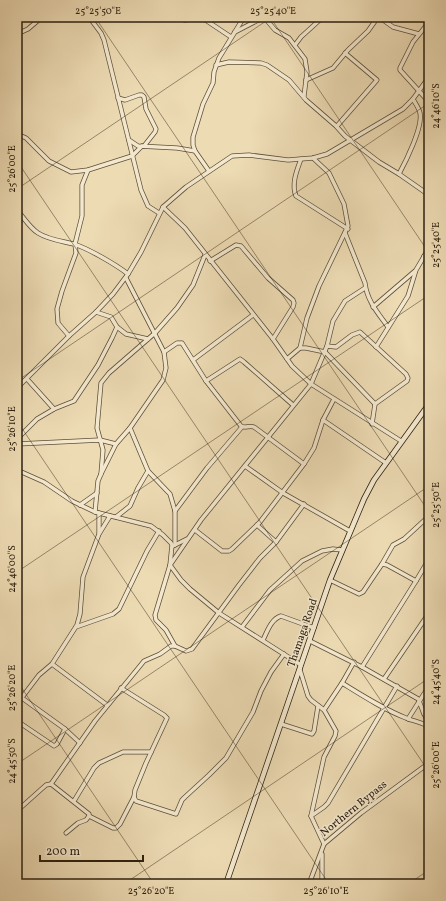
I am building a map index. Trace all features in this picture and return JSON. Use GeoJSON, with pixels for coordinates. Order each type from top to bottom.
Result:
{"type":"FeatureCollection","features":[{"type":"Feature","properties":{"kind":"main road","name":"Thamaga Road"},"geometry":{"type":"LineString","coordinates":[[226,884],[330,580],[350,531],[364,499],[386,463],[429,404]]}},
{"type":"Feature","properties":{"kind":"street"},"geometry":{"type":"LineString","coordinates":[[17,34],[28,30],[42,17]]}},
{"type":"Feature","properties":{"kind":"street"},"geometry":{"type":"LineString","coordinates":[[89,17],[101,33],[104,40],[144,199],[150,208],[158,213]]}},
{"type":"Feature","properties":{"kind":"street"},"geometry":{"type":"LineString","coordinates":[[174,17],[185,20],[198,17],[205,18],[231,37]]}},
{"type":"Feature","properties":{"kind":"street"},"geometry":{"type":"LineString","coordinates":[[209,171],[195,151],[193,137],[203,104],[213,83],[216,65],[244,17]]}},
{"type":"Feature","properties":{"kind":"street"},"geometry":{"type":"LineString","coordinates":[[234,32],[264,17],[275,30],[286,36],[295,45],[305,59],[307,72],[304,97]]}},
{"type":"Feature","properties":{"kind":"street"},"geometry":{"type":"LineString","coordinates":[[295,45],[301,37],[323,17]]}},
{"type":"Feature","properties":{"kind":"street"},"geometry":{"type":"LineString","coordinates":[[306,80],[331,70],[345,53],[368,32],[379,17],[393,27],[419,34]]}},
{"type":"Feature","properties":{"kind":"street"},"geometry":{"type":"LineString","coordinates":[[429,22],[413,42],[400,68],[429,102]]}},
{"type":"Feature","properties":{"kind":"street"},"geometry":{"type":"LineString","coordinates":[[337,126],[377,80],[345,53]]}},
{"type":"Feature","properties":{"kind":"street"},"geometry":{"type":"LineString","coordinates":[[216,65],[229,62],[264,63],[289,80],[320,113],[337,126],[351,140],[379,162],[429,195]]}},
{"type":"Feature","properties":{"kind":"street"},"geometry":{"type":"LineString","coordinates":[[17,388],[69,336],[96,312],[127,276],[141,252],[158,213],[170,200],[225,160],[238,155],[281,160],[313,158],[327,154],[397,112],[413,99],[429,78]]}},
{"type":"Feature","properties":{"kind":"street"},"geometry":{"type":"LineString","coordinates":[[17,134],[26,138],[50,161],[63,169],[75,172],[88,170],[132,156],[143,146],[156,129],[146,109],[144,97],[142,95],[139,94],[126,100],[118,98]]}},
{"type":"Feature","properties":{"kind":"street"},"geometry":{"type":"LineString","coordinates":[[399,174],[410,151],[420,119],[419,109],[413,99]]}},
{"type":"Feature","properties":{"kind":"street"},"geometry":{"type":"LineString","coordinates":[[128,139],[136,145],[195,151]]}},
{"type":"Feature","properties":{"kind":"street"},"geometry":{"type":"LineString","coordinates":[[287,359],[300,348],[308,318],[320,286],[348,228],[344,204],[334,183],[327,170],[313,158]]}},
{"type":"Feature","properties":{"kind":"street"},"geometry":{"type":"LineString","coordinates":[[301,159],[294,183],[296,196],[348,228]]}},
{"type":"Feature","properties":{"kind":"street"},"geometry":{"type":"LineString","coordinates":[[69,336],[58,323],[57,309],[76,253],[75,244],[82,216],[82,185],[88,170]]}},
{"type":"Feature","properties":{"kind":"street"},"geometry":{"type":"LineString","coordinates":[[163,207],[184,228],[273,339],[292,366],[311,384],[401,442]]}},
{"type":"Feature","properties":{"kind":"street"},"geometry":{"type":"LineString","coordinates":[[17,210],[35,230],[42,235],[50,239],[75,244],[113,263],[127,276],[164,352],[167,363],[166,374],[163,380],[130,428],[116,444],[101,474]]}},
{"type":"Feature","properties":{"kind":"street"},"geometry":{"type":"LineString","coordinates":[[345,233],[373,307],[388,327]]}},
{"type":"Feature","properties":{"kind":"street"},"geometry":{"type":"LineString","coordinates":[[210,261],[236,244],[241,246],[268,278],[293,300],[293,307],[273,339]]}},
{"type":"Feature","properties":{"kind":"street"},"geometry":{"type":"LineString","coordinates":[[376,347],[408,296],[416,270],[429,248]]}},
{"type":"Feature","properties":{"kind":"street"},"geometry":{"type":"LineString","coordinates":[[99,534],[97,493],[101,474],[103,450],[97,428],[101,383],[109,373],[148,339],[177,308],[193,285],[205,255]]}},
{"type":"Feature","properties":{"kind":"street"},"geometry":{"type":"LineString","coordinates":[[424,256],[429,260]]}},
{"type":"Feature","properties":{"kind":"street"},"geometry":{"type":"LineString","coordinates":[[373,307],[416,270]]}},
{"type":"Feature","properties":{"kind":"street"},"geometry":{"type":"LineString","coordinates":[[170,565],[201,520],[311,384],[327,346],[332,323],[343,303],[365,288]]}},
{"type":"Feature","properties":{"kind":"street"},"geometry":{"type":"LineString","coordinates":[[96,312],[111,317],[117,327],[130,336],[148,339]]}},
{"type":"Feature","properties":{"kind":"street"},"geometry":{"type":"LineString","coordinates":[[193,360],[253,315]]}},
{"type":"Feature","properties":{"kind":"street"},"geometry":{"type":"LineString","coordinates":[[17,439],[37,419],[54,409],[74,401],[98,365],[117,327]]}},
{"type":"Feature","properties":{"kind":"street"},"geometry":{"type":"LineString","coordinates":[[327,346],[336,347],[352,335],[359,332],[406,374],[408,378],[407,381],[375,404],[372,424]]}},
{"type":"Feature","properties":{"kind":"street"},"geometry":{"type":"LineString","coordinates":[[164,352],[177,343],[182,343],[206,381],[242,427]]}},
{"type":"Feature","properties":{"kind":"street"},"geometry":{"type":"LineString","coordinates":[[300,348],[324,352],[375,404]]}},
{"type":"Feature","properties":{"kind":"street"},"geometry":{"type":"LineString","coordinates":[[206,381],[240,359],[293,405]]}},
{"type":"Feature","properties":{"kind":"street"},"geometry":{"type":"LineString","coordinates":[[27,379],[54,409]]}},
{"type":"Feature","properties":{"kind":"street"},"geometry":{"type":"LineString","coordinates":[[195,530],[222,551],[232,549],[257,525],[304,464],[314,448],[323,420],[334,399]]}},
{"type":"Feature","properties":{"kind":"street"},"geometry":{"type":"LineString","coordinates":[[323,420],[386,463]]}},
{"type":"Feature","properties":{"kind":"street"},"geometry":{"type":"LineString","coordinates":[[175,511],[211,462],[242,427],[251,426],[304,464]]}},
{"type":"Feature","properties":{"kind":"street"},"geometry":{"type":"LineString","coordinates":[[130,428],[148,471],[170,494],[175,511],[173,546],[170,565],[154,615],[156,620],[166,630],[175,646],[186,651],[192,650],[260,558],[276,542],[304,504]]}},
{"type":"Feature","properties":{"kind":"street"},"geometry":{"type":"LineString","coordinates":[[17,444],[100,440],[116,444]]}},
{"type":"Feature","properties":{"kind":"street"},"geometry":{"type":"LineString","coordinates":[[245,466],[283,493],[350,531]]}},
{"type":"Feature","properties":{"kind":"street"},"geometry":{"type":"LineString","coordinates":[[17,470],[44,482],[80,505],[116,518],[151,526],[159,531],[173,546]]}},
{"type":"Feature","properties":{"kind":"street"},"geometry":{"type":"LineString","coordinates":[[116,518],[130,506],[148,471]]}},
{"type":"Feature","properties":{"kind":"street"},"geometry":{"type":"LineString","coordinates":[[80,505],[97,493]]}},
{"type":"Feature","properties":{"kind":"street"},"geometry":{"type":"LineString","coordinates":[[17,704],[39,675],[52,664],[75,628],[80,614],[83,577],[99,534],[110,516]]}},
{"type":"Feature","properties":{"kind":"street"},"geometry":{"type":"LineString","coordinates":[[330,580],[359,594],[363,592],[393,545],[404,539],[429,516]]}},
{"type":"Feature","properties":{"kind":"street"},"geometry":{"type":"LineString","coordinates":[[257,525],[276,542]]}},
{"type":"Feature","properties":{"kind":"street"},"geometry":{"type":"LineString","coordinates":[[75,628],[113,614],[119,609],[147,551],[159,531]]}},
{"type":"Feature","properties":{"kind":"street"},"geometry":{"type":"LineString","coordinates":[[173,546],[188,538]]}},
{"type":"Feature","properties":{"kind":"street"},"geometry":{"type":"LineString","coordinates":[[242,627],[270,590],[302,561],[322,551],[333,549],[342,550]]}},
{"type":"Feature","properties":{"kind":"street"},"geometry":{"type":"LineString","coordinates":[[362,667],[429,559]]}},
{"type":"Feature","properties":{"kind":"street"},"geometry":{"type":"LineString","coordinates":[[382,564],[416,581]]}},
{"type":"Feature","properties":{"kind":"street"},"geometry":{"type":"LineString","coordinates":[[170,565],[190,589],[219,612],[284,654],[300,668],[308,696],[324,710],[336,731],[324,757],[311,816],[324,844]]}},
{"type":"Feature","properties":{"kind":"street"},"geometry":{"type":"LineString","coordinates":[[384,679],[429,614]]}},
{"type":"Feature","properties":{"kind":"street"},"geometry":{"type":"LineString","coordinates":[[263,640],[273,621],[281,616],[314,628]]}},
{"type":"Feature","properties":{"kind":"street"},"geometry":{"type":"LineString","coordinates":[[310,641],[354,662],[397,686],[419,701],[429,724]]}},
{"type":"Feature","properties":{"kind":"street"},"geometry":{"type":"LineString","coordinates":[[17,811],[46,785],[51,784],[107,705],[144,661],[160,654],[171,646],[175,646]]}},
{"type":"Feature","properties":{"kind":"street"},"geometry":{"type":"LineString","coordinates":[[134,798],[136,801],[176,814],[185,796],[210,775],[226,758],[253,712],[261,691],[271,672],[284,654]]}},
{"type":"Feature","properties":{"kind":"street"},"geometry":{"type":"LineString","coordinates":[[324,710],[354,662]]}},
{"type":"Feature","properties":{"kind":"street"},"geometry":{"type":"LineString","coordinates":[[52,664],[107,705]]}},
{"type":"Feature","properties":{"kind":"street"},"geometry":{"type":"LineString","coordinates":[[342,683],[384,708],[408,719],[421,722],[429,727]]}},
{"type":"Feature","properties":{"kind":"street"},"geometry":{"type":"LineString","coordinates":[[311,816],[328,803],[397,686]]}},
{"type":"Feature","properties":{"kind":"street"},"geometry":{"type":"LineString","coordinates":[[408,719],[429,686]]}},
{"type":"Feature","properties":{"kind":"street"},"geometry":{"type":"LineString","coordinates":[[51,784],[74,801],[90,816],[113,828],[116,828],[120,824],[134,798],[135,790],[167,718],[121,688]]}},
{"type":"Feature","properties":{"kind":"street"},"geometry":{"type":"LineString","coordinates":[[22,698],[65,729],[80,743]]}},
{"type":"Feature","properties":{"kind":"street"},"geometry":{"type":"LineString","coordinates":[[281,724],[312,734],[314,731],[318,706]]}},
{"type":"Feature","properties":{"kind":"street"},"geometry":{"type":"LineString","coordinates":[[17,722],[54,746],[57,744],[65,729]]}},
{"type":"Feature","properties":{"kind":"street"},"geometry":{"type":"LineString","coordinates":[[74,801],[94,768],[99,763],[123,752],[151,752]]}},
{"type":"Feature","properties":{"kind":"street","name":"Northern Bypass"},"geometry":{"type":"LineString","coordinates":[[308,884],[324,844],[372,804],[429,763]]}},
{"type":"Feature","properties":{"kind":"street"},"geometry":{"type":"LineString","coordinates":[[66,832],[90,816]]}},
{"type":"Feature","properties":{"kind":"street"},"geometry":{"type":"LineString","coordinates":[[322,851],[322,884]]}}]}
